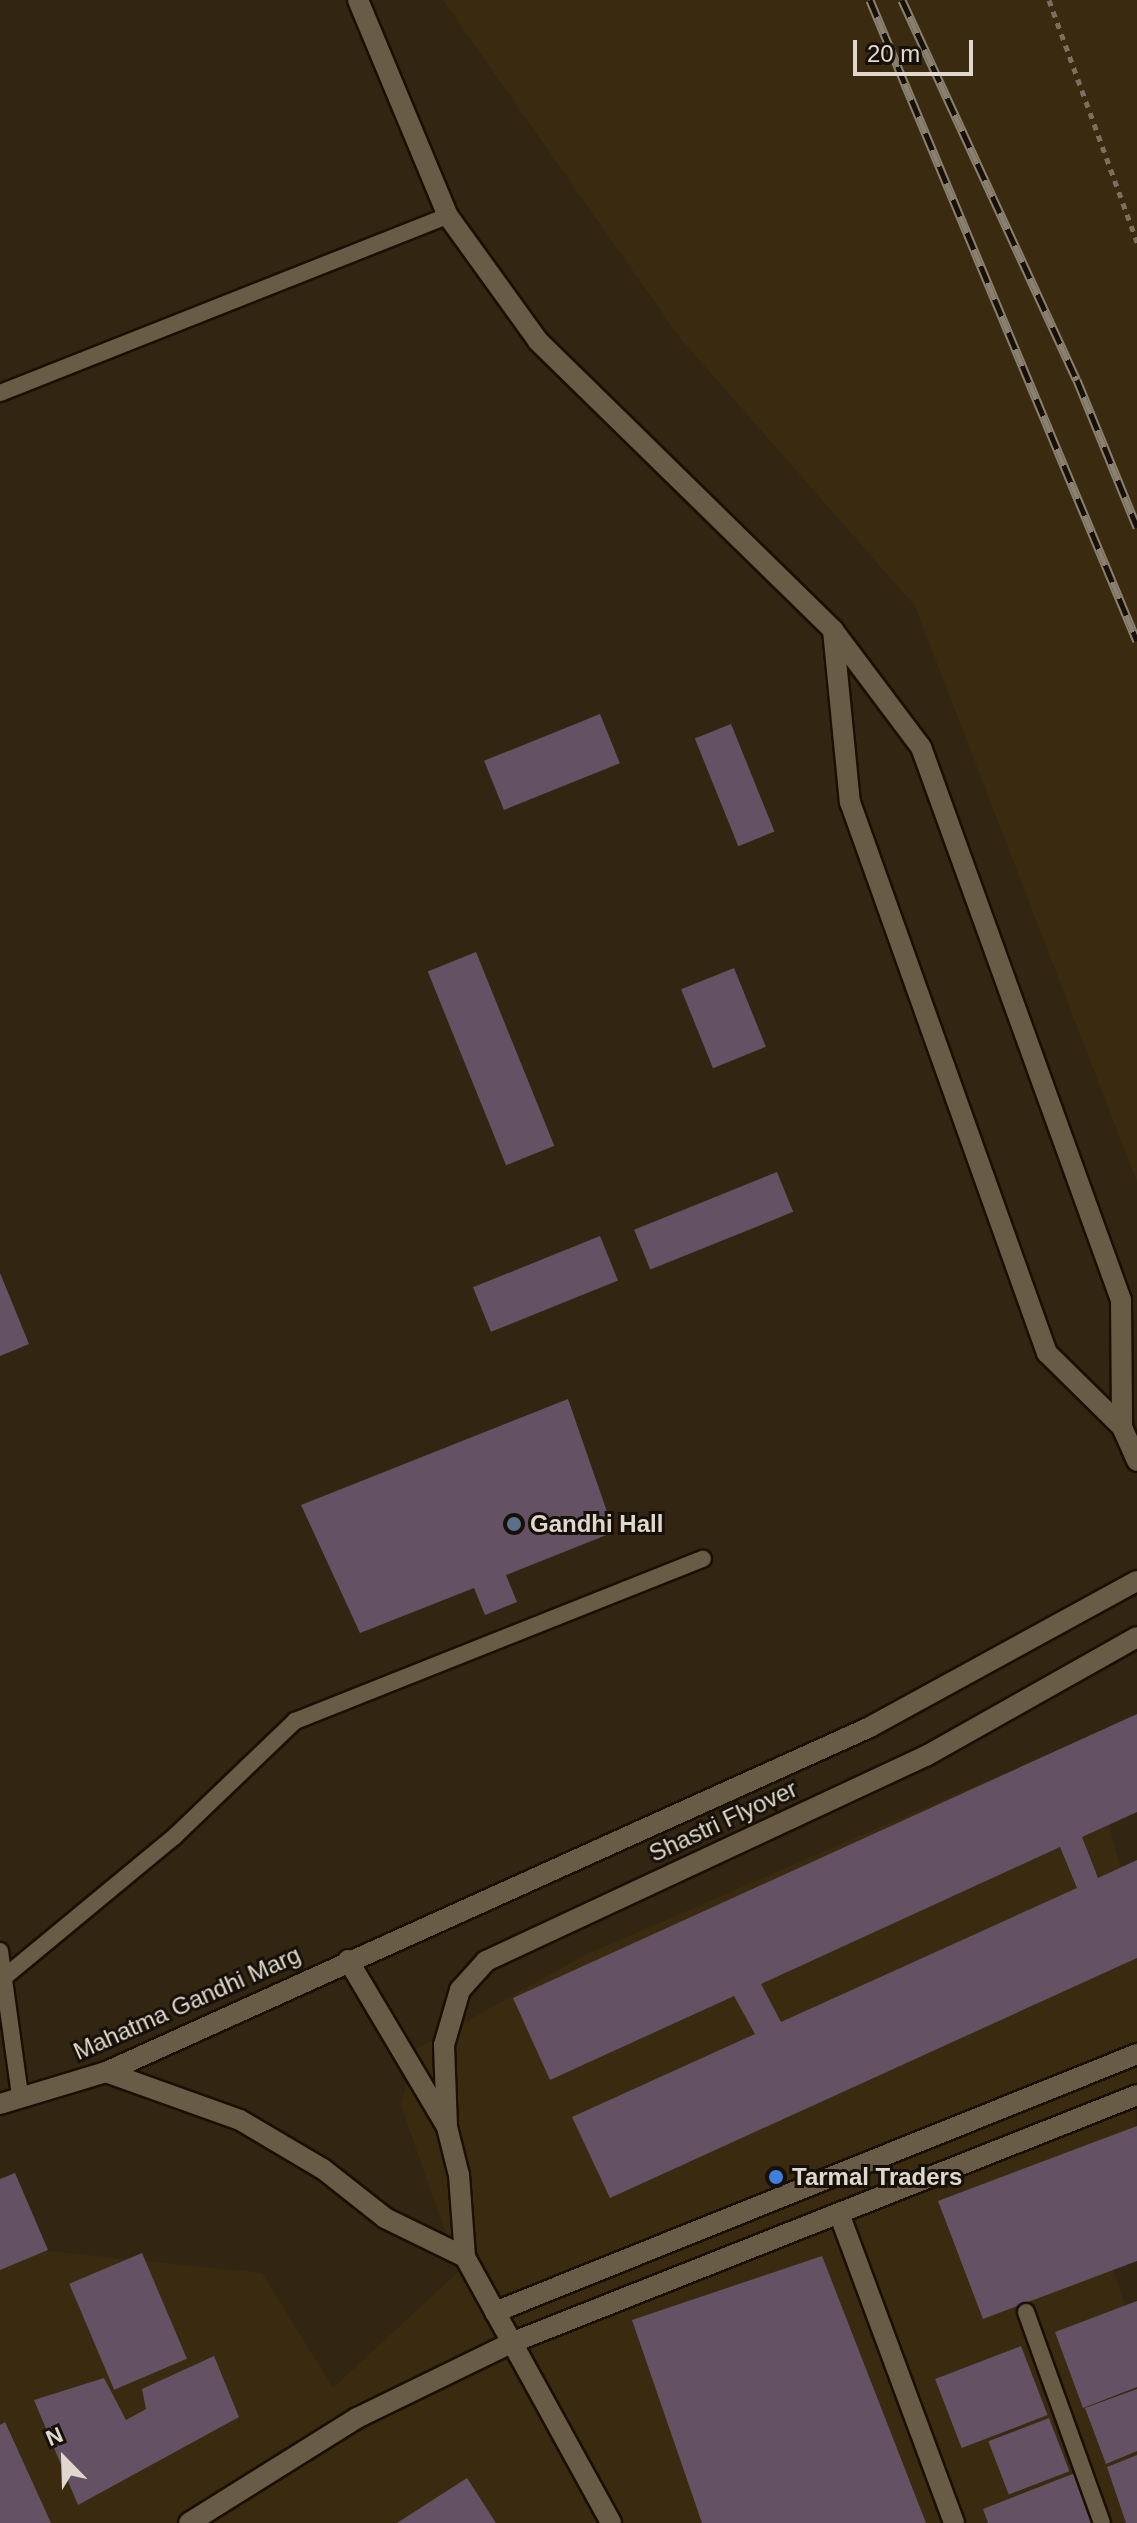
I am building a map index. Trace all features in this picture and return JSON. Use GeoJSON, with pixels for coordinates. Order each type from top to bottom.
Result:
{"type":"FeatureCollection","features":[{"type":"Feature","properties":{"kind":"street"},"geometry":{"type":"LineString","coordinates":[[358,0],[448,216],[538,341],[833,630],[921,747],[1121,1300],[1122,1427]]}},
{"type":"Feature","properties":{"kind":"street"},"geometry":{"type":"LineString","coordinates":[[833,630],[850,802],[1047,1353],[1122,1427],[1137,1461]]}},
{"type":"Feature","properties":{"kind":"street","name":"Shastri Flyover"},"geometry":{"type":"LineString","coordinates":[[348,1960],[526,1884],[870,1727],[1137,1581]]}},
{"type":"Feature","properties":{"kind":"street","name":"Shastri Flyover"},"geometry":{"type":"LineString","coordinates":[[447,2127],[444,2045],[460,1990],[486,1961],[524,1940],[926,1756],[1137,1637]]}},
{"type":"Feature","properties":{"kind":"street"},"geometry":{"type":"LineString","coordinates":[[348,1960],[447,2127],[459,2175],[465,2257],[611,2523]]}},
{"type":"Feature","properties":{"kind":"street","name":"Mahatma Gandhi Marg"},"geometry":{"type":"LineString","coordinates":[[0,2104],[106,2072],[348,1960]]}},
{"type":"Feature","properties":{"kind":"street"},"geometry":{"type":"LineString","coordinates":[[495,2312],[1137,2054]]}},
{"type":"Feature","properties":{"kind":"street"},"geometry":{"type":"LineString","coordinates":[[106,2072],[240,2120],[323,2169],[385,2218],[465,2257]]}},
{"type":"Feature","properties":{"kind":"street"},"geometry":{"type":"LineString","coordinates":[[189,2523],[357,2418],[511,2343],[840,2216],[1137,2095]]}},
{"type":"Feature","properties":{"kind":"street"},"geometry":{"type":"LineString","coordinates":[[840,2216],[954,2523]]}},
{"type":"Feature","properties":{"kind":"lane"},"geometry":{"type":"LineString","coordinates":[[0,393],[448,216]]}},
{"type":"Feature","properties":{"kind":"lane"},"geometry":{"type":"LineString","coordinates":[[7,1975],[174,1837],[295,1721],[703,1559]]}},
{"type":"Feature","properties":{"kind":"lane"},"geometry":{"type":"LineString","coordinates":[[0,1951],[7,1975],[20,2096]]}},
{"type":"Feature","properties":{"kind":"lane"},"geometry":{"type":"LineString","coordinates":[[1026,2312],[1102,2523]]}},
{"type":"Feature","properties":{"kind":"path"},"geometry":{"type":"LineString","coordinates":[[1049,0],[1137,242]]}},
{"type":"Feature","properties":{"kind":"shaded area"},"geometry":{"type":"Polygon","coordinates":[[[443,0],[1137,0],[1137,1182],[915,606],[680,338],[443,0]]]}},
{"type":"Feature","properties":{"kind":"shaded area","name":"Tarmal Traders"},"geometry":{"type":"Polygon","coordinates":[[[1086,1738],[1137,1931],[1137,2108],[1113,2270],[1137,2338],[1137,2523],[0,2523],[0,2246],[262,2273],[333,2388],[459,2271],[401,2105],[415,2050],[585,1955],[1086,1738]]]}},
{"type":"Feature","properties":{"kind":"building"},"geometry":{"type":"Polygon","coordinates":[[[600,714],[620,763],[504,810],[484,761],[600,714]]]}},
{"type":"Feature","properties":{"kind":"building"},"geometry":{"type":"Polygon","coordinates":[[[731,724],[774,832],[738,846],[695,739],[731,724]]]}},
{"type":"Feature","properties":{"kind":"building"},"geometry":{"type":"Polygon","coordinates":[[[476,952],[554,1146],[506,1165],[428,971],[476,952]]]}},
{"type":"Feature","properties":{"kind":"building"},"geometry":{"type":"Polygon","coordinates":[[[734,968],[766,1047],[713,1068],[681,989],[734,968]]]}},
{"type":"Feature","properties":{"kind":"building"},"geometry":{"type":"Polygon","coordinates":[[[777,1172],[793,1212],[650,1270],[634,1230],[777,1172]]]}},
{"type":"Feature","properties":{"kind":"building"},"geometry":{"type":"Polygon","coordinates":[[[600,1236],[618,1281],[491,1332],[473,1287],[600,1236]]]}},
{"type":"Feature","properties":{"kind":"building"},"geometry":{"type":"Polygon","coordinates":[[[0,1273],[29,1344],[0,1356],[0,1273]]]}},
{"type":"Feature","properties":{"kind":"building","name":"Gandhi Hall"},"geometry":{"type":"Polygon","coordinates":[[[568,1399],[614,1532],[506,1575],[517,1602],[485,1615],[474,1588],[360,1633],[301,1505],[568,1399]]]}},
{"type":"Feature","properties":{"kind":"building"},"geometry":{"type":"Polygon","coordinates":[[[1137,1714],[1137,1812],[1082,1837],[1098,1878],[1137,1860],[1137,1958],[610,2198],[572,2117],[755,2034],[734,1996],[550,2080],[513,1998],[1137,1714]],[[1060,1847],[761,1984],[781,2022],[1077,1888],[1060,1847]]]}},
{"type":"Feature","properties":{"kind":"building"},"geometry":{"type":"Polygon","coordinates":[[[1137,2126],[1137,2261],[983,2319],[938,2201],[1137,2126]]]}},
{"type":"Feature","properties":{"kind":"building"},"geometry":{"type":"Polygon","coordinates":[[[15,2173],[48,2250],[0,2270],[0,2179],[15,2173]]]}},
{"type":"Feature","properties":{"kind":"building"},"geometry":{"type":"Polygon","coordinates":[[[142,2253],[187,2359],[114,2390],[69,2284],[142,2253]]]}},
{"type":"Feature","properties":{"kind":"building"},"geometry":{"type":"Polygon","coordinates":[[[822,2256],[926,2523],[702,2523],[632,2320],[822,2256]]]}},
{"type":"Feature","properties":{"kind":"building"},"geometry":{"type":"Polygon","coordinates":[[[1137,2301],[1137,2387],[1083,2408],[1055,2332],[1137,2301]]]}},
{"type":"Feature","properties":{"kind":"building"},"geometry":{"type":"Polygon","coordinates":[[[1021,2346],[1048,2415],[962,2448],[935,2379],[1021,2346]]]}},
{"type":"Feature","properties":{"kind":"building"},"geometry":{"type":"Polygon","coordinates":[[[214,2356],[239,2417],[78,2505],[34,2400],[104,2378],[126,2420],[146,2409],[142,2389],[214,2356]]]}},
{"type":"Feature","properties":{"kind":"building"},"geometry":{"type":"Polygon","coordinates":[[[1137,2389],[1137,2451],[1106,2464],[1085,2408],[1137,2389]]]}},
{"type":"Feature","properties":{"kind":"building"},"geometry":{"type":"Polygon","coordinates":[[[1049,2418],[1069,2471],[1009,2495],[988,2441],[1049,2418]]]}},
{"type":"Feature","properties":{"kind":"building"},"geometry":{"type":"Polygon","coordinates":[[[5,2422],[51,2523],[0,2523],[0,2425],[5,2422]]]}},
{"type":"Feature","properties":{"kind":"building"},"geometry":{"type":"Polygon","coordinates":[[[1137,2455],[1137,2523],[1126,2523],[1107,2467],[1137,2455]]]}},
{"type":"Feature","properties":{"kind":"building"},"geometry":{"type":"Polygon","coordinates":[[[1075,2473],[1094,2523],[988,2523],[983,2509],[1075,2473]]]}},
{"type":"Feature","properties":{"kind":"building"},"geometry":{"type":"Polygon","coordinates":[[[467,2478],[496,2523],[397,2523],[467,2478]]]}},
{"type":"Feature","properties":{"kind":"railway"},"geometry":{"type":"LineString","coordinates":[[870,0],[1137,641]]}},
{"type":"Feature","properties":{"kind":"railway"},"geometry":{"type":"LineString","coordinates":[[902,0],[1077,380],[1137,527]]}},
{"type":"Feature","properties":{"kind":"place","name":"Gandhi Hall"},"geometry":{"type":"Point","coordinates":[514,1524]}},
{"type":"Feature","properties":{"kind":"place","name":"Tarmal Traders"},"geometry":{"type":"Point","coordinates":[776,2177]}}]}
